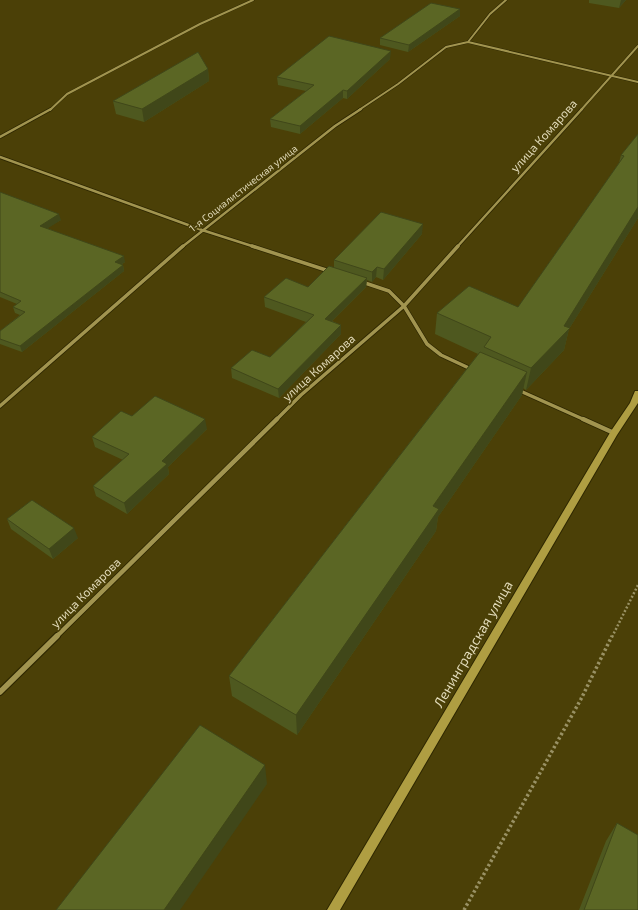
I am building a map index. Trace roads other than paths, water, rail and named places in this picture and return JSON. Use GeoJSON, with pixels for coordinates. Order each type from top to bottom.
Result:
{"type":"FeatureCollection","features":[{"type":"Feature","properties":{"kind":"main road","name":"Ленинградская улица"},"geometry":{"type":"LineString","coordinates":[[333,910],[614,432],[634,403],[638,393]]}},
{"type":"Feature","properties":{"kind":"street"},"geometry":{"type":"LineString","coordinates":[[0,137],[48,112],[67,94],[200,24],[253,0]]}},
{"type":"Feature","properties":{"kind":"street"},"geometry":{"type":"LineString","coordinates":[[506,0],[490,14],[468,42],[638,82]]}},
{"type":"Feature","properties":{"kind":"street","name":"1-я Социалистическая улица"},"geometry":{"type":"LineString","coordinates":[[0,406],[202,230],[335,126],[398,84],[446,48],[468,42]]}},
{"type":"Feature","properties":{"kind":"street","name":"улица Комарова"},"geometry":{"type":"LineString","coordinates":[[0,692],[301,395],[404,306],[638,46]]}},
{"type":"Feature","properties":{"kind":"street"},"geometry":{"type":"LineString","coordinates":[[0,157],[202,230],[336,274]]}},
{"type":"Feature","properties":{"kind":"street"},"geometry":{"type":"LineString","coordinates":[[359,281],[389,291],[404,306],[428,344],[441,355],[477,371]]}},
{"type":"Feature","properties":{"kind":"street"},"geometry":{"type":"LineString","coordinates":[[513,387],[614,432]]}}]}
